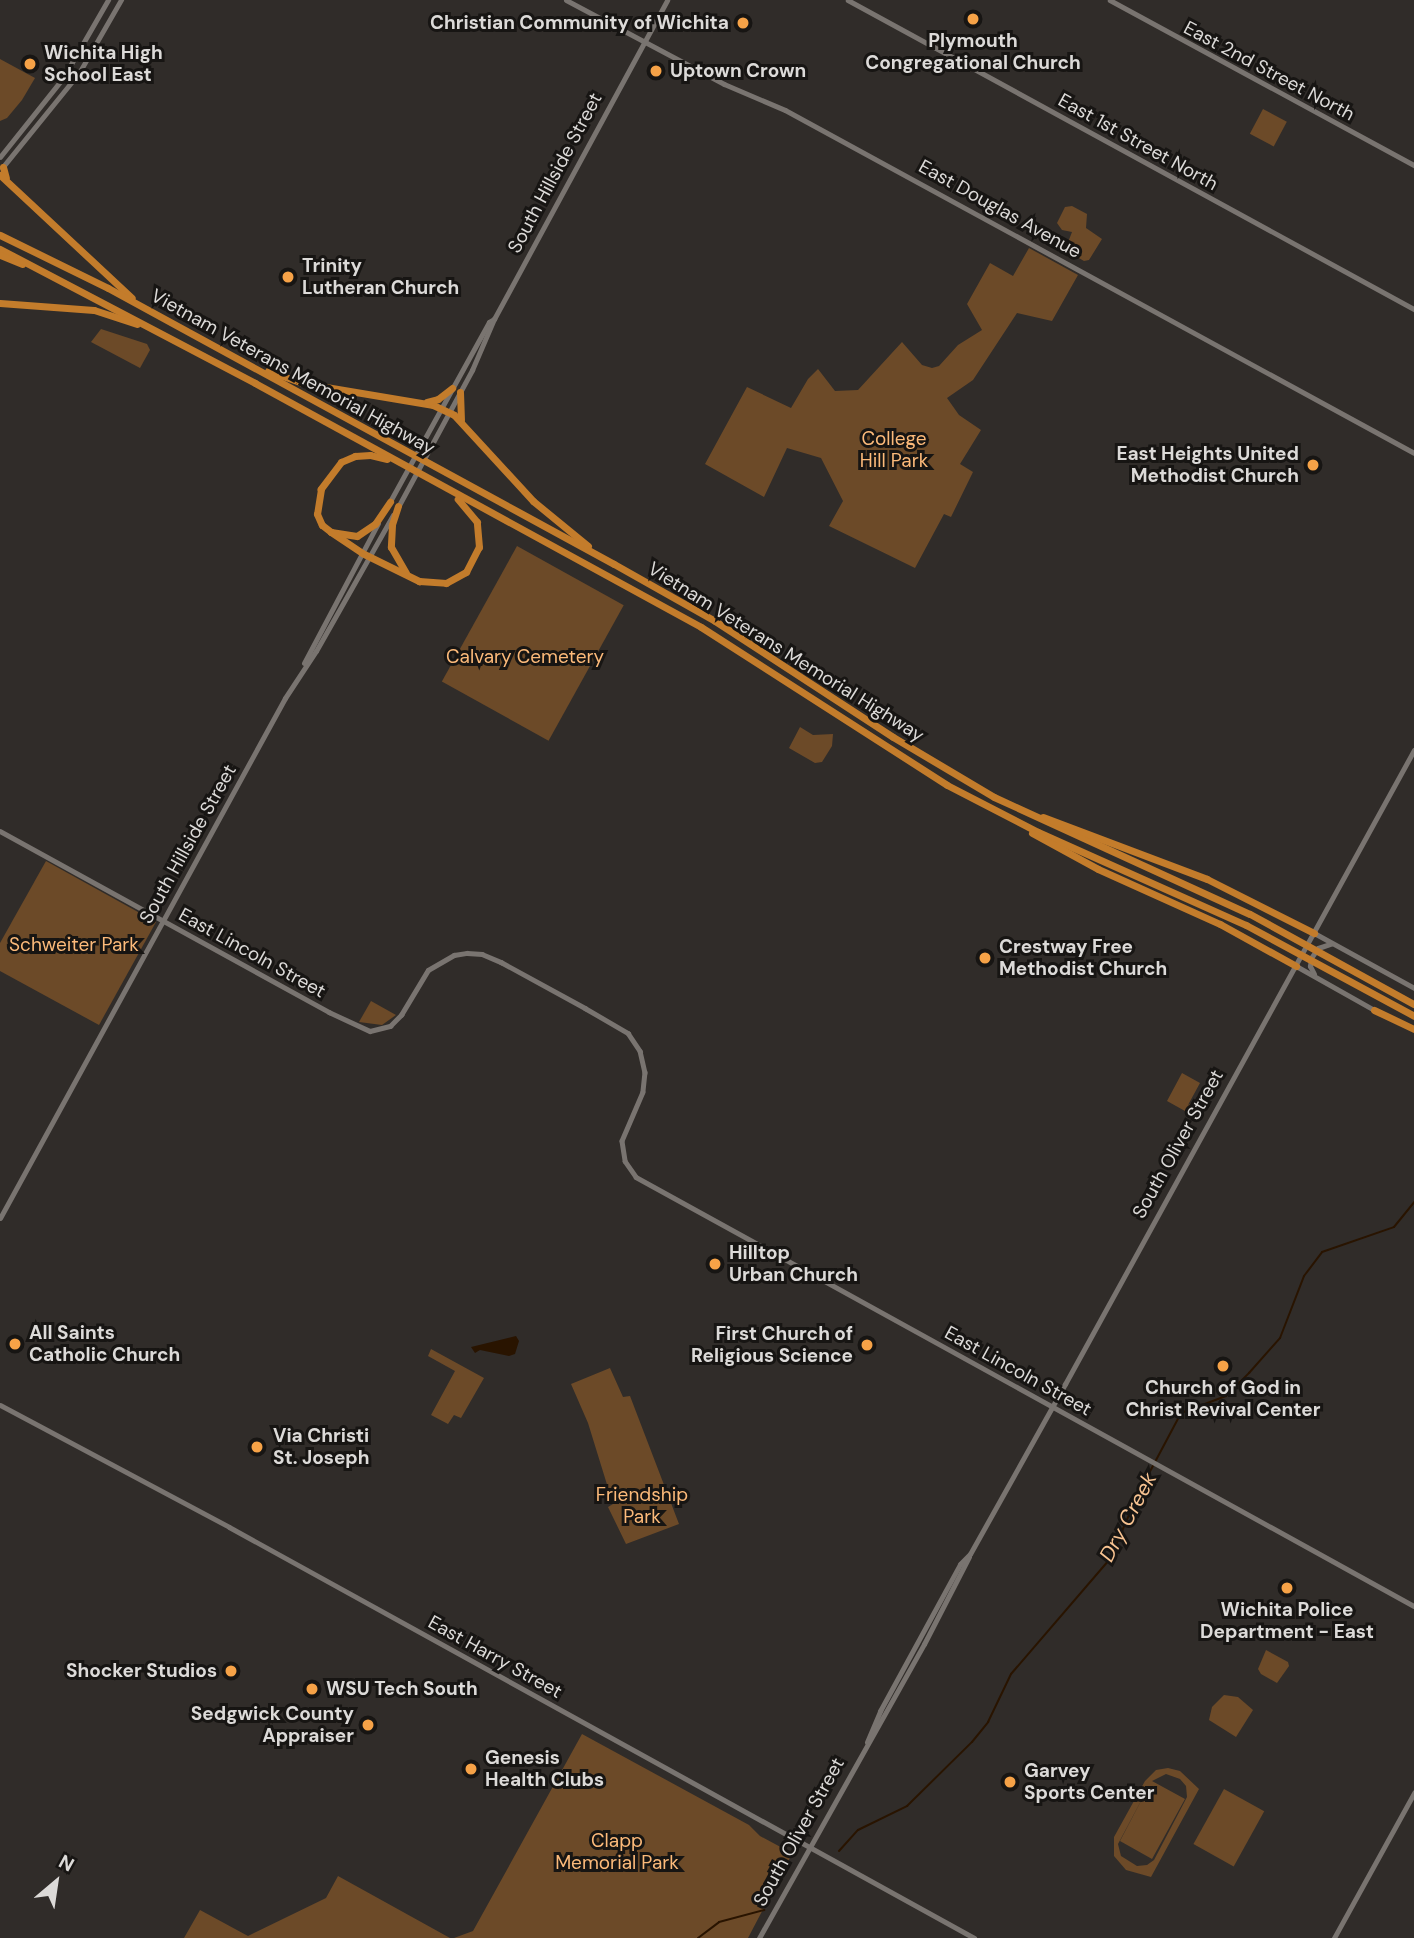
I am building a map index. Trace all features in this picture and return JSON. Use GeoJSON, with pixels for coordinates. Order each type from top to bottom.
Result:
{"type":"FeatureCollection","features":[{"type":"Feature","properties":{"kind":"highway"},"geometry":{"type":"LineString","coordinates":[[2,173],[97,267],[159,316]]}},
{"type":"Feature","properties":{"kind":"highway","name":"Vietnam Veterans Memorial Highway"},"geometry":{"type":"LineString","coordinates":[[0,234],[159,316],[715,621],[932,761],[1022,811],[1250,914],[1414,1004]]}},
{"type":"Feature","properties":{"kind":"highway","name":"Vietnam Veterans Memorial Highway"},"geometry":{"type":"LineString","coordinates":[[0,248],[167,335],[701,627],[915,766],[1011,819],[1246,925],[1414,1016]]}},
{"type":"Feature","properties":{"kind":"highway"},"geometry":{"type":"LineString","coordinates":[[0,255],[67,282]]}},
{"type":"Feature","properties":{"kind":"highway"},"geometry":{"type":"LineString","coordinates":[[0,303],[94,310],[167,335]]}},
{"type":"Feature","properties":{"kind":"highway"},"geometry":{"type":"LineString","coordinates":[[236,358],[302,383],[423,403],[448,413],[463,423]]}},
{"type":"Feature","properties":{"kind":"highway"},"geometry":{"type":"LineString","coordinates":[[423,403],[438,399],[452,388]]}},
{"type":"Feature","properties":{"kind":"highway"},"geometry":{"type":"LineString","coordinates":[[460,392],[459,416],[463,423],[540,508],[614,564]]}},
{"type":"Feature","properties":{"kind":"highway"},"geometry":{"type":"LineString","coordinates":[[395,461],[370,455],[355,456],[341,462],[330,473],[317,501],[317,514],[322,525],[366,555],[412,578],[428,584],[446,583],[466,572],[476,557],[480,540],[477,522],[469,509],[450,491]]}},
{"type":"Feature","properties":{"kind":"highway"},"geometry":{"type":"LineString","coordinates":[[331,532],[348,537],[365,533],[390,502]]}},
{"type":"Feature","properties":{"kind":"highway"},"geometry":{"type":"LineString","coordinates":[[398,506],[392,525],[391,547],[399,565],[412,578]]}},
{"type":"Feature","properties":{"kind":"highway"},"geometry":{"type":"LineString","coordinates":[[1022,811],[1207,878],[1312,936]]}},
{"type":"Feature","properties":{"kind":"highway"},"geometry":{"type":"LineString","coordinates":[[1011,819],[1064,852],[1298,963]]}},
{"type":"Feature","properties":{"kind":"highway"},"geometry":{"type":"LineString","coordinates":[[1374,1010],[1414,1031]]}},
{"type":"Feature","properties":{"kind":"main road","name":"East Douglas Avenue"},"geometry":{"type":"LineString","coordinates":[[566,0],[724,84],[785,110],[1414,453]]}},
{"type":"Feature","properties":{"kind":"main road","name":"South Hillside Street"},"geometry":{"type":"LineString","coordinates":[[366,555],[398,506],[460,392],[494,319],[667,0]]}},
{"type":"Feature","properties":{"kind":"main road","name":"South Hillside Street"},"geometry":{"type":"LineString","coordinates":[[0,1218],[302,669],[316,651],[390,502],[489,322],[494,319]]}},
{"type":"Feature","properties":{"kind":"main road","name":"South Oliver Street"},"geometry":{"type":"LineString","coordinates":[[759,1938],[867,1742],[880,1711],[960,1564],[970,1554],[1052,1407],[1414,750]]}},
{"type":"Feature","properties":{"kind":"main road"},"geometry":{"type":"LineString","coordinates":[[1312,936],[1334,944],[1414,988]]}},
{"type":"Feature","properties":{"kind":"main road"},"geometry":{"type":"LineString","coordinates":[[1315,977],[1310,966],[1311,958],[1321,946],[1334,944]]}},
{"type":"Feature","properties":{"kind":"main road"},"geometry":{"type":"LineString","coordinates":[[1298,963],[1315,977],[1374,1010]]}},
{"type":"Feature","properties":{"kind":"main road","name":"East Harry Street"},"geometry":{"type":"LineString","coordinates":[[0,1405],[229,1527],[974,1938]]}},
{"type":"Feature","properties":{"kind":"street"},"geometry":{"type":"LineString","coordinates":[[0,157],[63,78],[108,0]]}},
{"type":"Feature","properties":{"kind":"street"},"geometry":{"type":"LineString","coordinates":[[2,173],[79,73],[121,0]]}},
{"type":"Feature","properties":{"kind":"street","name":"East 1st Street North"},"geometry":{"type":"LineString","coordinates":[[848,0],[1414,309]]}},
{"type":"Feature","properties":{"kind":"street","name":"East 2nd Street North"},"geometry":{"type":"LineString","coordinates":[[1111,0],[1414,166]]}},
{"type":"Feature","properties":{"kind":"street","name":"East Lincoln Street"},"geometry":{"type":"LineString","coordinates":[[0,831],[354,1025],[370,1031],[383,1030],[401,1015],[428,970],[454,956],[482,954],[501,962],[628,1033],[640,1051],[645,1072],[644,1084],[623,1133],[622,1149],[631,1172],[652,1187],[1414,1606]]}},
{"type":"Feature","properties":{"kind":"street"},"geometry":{"type":"LineString","coordinates":[[1334,1938],[1414,1793]]}},
{"type":"Feature","properties":{"kind":"green space"},"geometry":{"type":"Polygon","coordinates":[[[0,59],[35,78],[22,100],[7,118],[0,121],[0,59]]]}},
{"type":"Feature","properties":{"kind":"green space"},"geometry":{"type":"Polygon","coordinates":[[[1263,109],[1287,122],[1274,146],[1250,134],[1263,109]]]}},
{"type":"Feature","properties":{"kind":"green space"},"geometry":{"type":"Polygon","coordinates":[[[1072,206],[1087,214],[1086,228],[1102,239],[1089,260],[1084,261],[1065,250],[1072,232],[1062,230],[1057,223],[1065,207],[1072,206]]]}},
{"type":"Feature","properties":{"kind":"green space","name":"College Hill Park"},"geometry":{"type":"Polygon","coordinates":[[[1029,248],[1078,275],[1052,321],[1017,313],[973,380],[947,398],[959,415],[981,430],[960,464],[973,472],[951,517],[944,514],[915,568],[829,526],[843,501],[821,458],[787,448],[764,497],[705,464],[747,387],[791,408],[808,379],[818,369],[835,391],[858,390],[902,342],[922,365],[932,368],[939,366],[958,345],[982,330],[967,304],[990,263],[1013,276],[1029,248]]]}},
{"type":"Feature","properties":{"kind":"green space"},"geometry":{"type":"Polygon","coordinates":[[[101,329],[147,344],[150,350],[140,368],[91,342],[101,329]]]}},
{"type":"Feature","properties":{"kind":"green space","name":"Calvary Cemetery"},"geometry":{"type":"Polygon","coordinates":[[[517,546],[624,605],[549,741],[442,682],[517,546]]]}},
{"type":"Feature","properties":{"kind":"green space"},"geometry":{"type":"Polygon","coordinates":[[[800,727],[813,735],[833,734],[832,746],[822,762],[815,763],[789,748],[800,727]]]}},
{"type":"Feature","properties":{"kind":"green space","name":"Schweiter Park"},"geometry":{"type":"Polygon","coordinates":[[[46,861],[156,922],[99,1025],[0,971],[0,943],[46,861]]]}},
{"type":"Feature","properties":{"kind":"green space"},"geometry":{"type":"Polygon","coordinates":[[[371,1001],[396,1015],[382,1025],[359,1022],[371,1001]]]}},
{"type":"Feature","properties":{"kind":"green space"},"geometry":{"type":"Polygon","coordinates":[[[1182,1073],[1200,1083],[1188,1105],[1194,1102],[1199,1104],[1193,1114],[1188,1107],[1185,1111],[1167,1101],[1182,1073]]]}},
{"type":"Feature","properties":{"kind":"green space"},"geometry":{"type":"Polygon","coordinates":[[[431,1349],[484,1378],[461,1418],[454,1415],[448,1424],[431,1415],[455,1371],[428,1356],[431,1349]]]}},
{"type":"Feature","properties":{"kind":"green space","name":"Friendship Park"},"geometry":{"type":"Polygon","coordinates":[[[610,1368],[623,1397],[630,1396],[679,1524],[626,1544],[608,1507],[613,1504],[588,1423],[571,1384],[610,1368]]]}},
{"type":"Feature","properties":{"kind":"green space"},"geometry":{"type":"Polygon","coordinates":[[[1266,1650],[1288,1662],[1289,1666],[1277,1683],[1261,1674],[1258,1669],[1266,1650]]]}},
{"type":"Feature","properties":{"kind":"green space"},"geometry":{"type":"Polygon","coordinates":[[[1224,1695],[1238,1697],[1253,1710],[1236,1737],[1209,1720],[1212,1707],[1224,1695]]]}},
{"type":"Feature","properties":{"kind":"green space","name":"Clapp Memorial Park"},"geometry":{"type":"Polygon","coordinates":[[[582,1734],[749,1825],[760,1836],[788,1851],[790,1858],[748,1938],[454,1938],[473,1931],[582,1734]]]}},
{"type":"Feature","properties":{"kind":"green space"},"geometry":{"type":"Polygon","coordinates":[[[1168,1768],[1180,1771],[1199,1789],[1151,1877],[1126,1870],[1114,1856],[1114,1837],[1145,1781],[1156,1770],[1168,1768]],[[1166,1774],[1152,1781],[1185,1799],[1152,1859],[1120,1841],[1151,1782],[1118,1844],[1121,1856],[1137,1866],[1147,1865],[1154,1860],[1187,1797],[1186,1786],[1180,1779],[1166,1774]]]}},
{"type":"Feature","properties":{"kind":"green space"},"geometry":{"type":"Polygon","coordinates":[[[1224,1789],[1264,1811],[1234,1866],[1193,1844],[1224,1789]]]}},
{"type":"Feature","properties":{"kind":"green space"},"geometry":{"type":"Polygon","coordinates":[[[338,1876],[450,1938],[184,1938],[200,1910],[248,1936],[326,1898],[338,1876]]]}},
{"type":"Feature","properties":{"kind":"shaded area"},"geometry":{"type":"Polygon","coordinates":[[[516,1336],[519,1341],[515,1354],[509,1356],[480,1350],[475,1353],[471,1347],[516,1336]]]}},
{"type":"Feature","properties":{"kind":"waterway","name":"Dry Creek"},"geometry":{"type":"LineString","coordinates":[[839,1851],[858,1830],[907,1806],[972,1742],[988,1722],[1011,1674],[1110,1559],[1138,1494],[1181,1413],[1226,1396],[1280,1338],[1304,1276],[1322,1252],[1394,1227],[1414,1202]]}},
{"type":"Feature","properties":{"kind":"waterway","name":"Dry Creek"},"geometry":{"type":"LineString","coordinates":[[698,1938],[719,1922],[764,1910]]}},
{"type":"Feature","properties":{"kind":"place","name":"Plymouth Congregational Church"},"geometry":{"type":"Point","coordinates":[973,19]}},
{"type":"Feature","properties":{"kind":"place","name":"Christian Community of Wichita"},"geometry":{"type":"Point","coordinates":[743,23]}},
{"type":"Feature","properties":{"kind":"place","name":"Wichita High School East"},"geometry":{"type":"Point","coordinates":[30,64]}},
{"type":"Feature","properties":{"kind":"place","name":"Uptown Crown"},"geometry":{"type":"Point","coordinates":[656,71]}},
{"type":"Feature","properties":{"kind":"place","name":"Trinity Lutheran Church"},"geometry":{"type":"Point","coordinates":[288,277]}},
{"type":"Feature","properties":{"kind":"place","name":"East Heights United Methodist Church"},"geometry":{"type":"Point","coordinates":[1313,465]}},
{"type":"Feature","properties":{"kind":"place","name":"Crestway Free Methodist Church"},"geometry":{"type":"Point","coordinates":[985,958]}},
{"type":"Feature","properties":{"kind":"place","name":"Hilltop Urban Church"},"geometry":{"type":"Point","coordinates":[715,1264]}},
{"type":"Feature","properties":{"kind":"place","name":"All Saints Catholic Church"},"geometry":{"type":"Point","coordinates":[15,1344]}},
{"type":"Feature","properties":{"kind":"place","name":"First Church of Religious Science"},"geometry":{"type":"Point","coordinates":[867,1345]}},
{"type":"Feature","properties":{"kind":"place","name":"Church of God in Christ Revival Center"},"geometry":{"type":"Point","coordinates":[1223,1366]}},
{"type":"Feature","properties":{"kind":"place","name":"Via Christi St. Joseph"},"geometry":{"type":"Point","coordinates":[257,1447]}},
{"type":"Feature","properties":{"kind":"place","name":"Wichita Police Department - East"},"geometry":{"type":"Point","coordinates":[1287,1588]}},
{"type":"Feature","properties":{"kind":"place","name":"Shocker Studios"},"geometry":{"type":"Point","coordinates":[231,1671]}},
{"type":"Feature","properties":{"kind":"place","name":"WSU Tech South"},"geometry":{"type":"Point","coordinates":[312,1689]}},
{"type":"Feature","properties":{"kind":"place","name":"Sedgwick County Appraiser"},"geometry":{"type":"Point","coordinates":[368,1725]}},
{"type":"Feature","properties":{"kind":"place","name":"Genesis Health Clubs"},"geometry":{"type":"Point","coordinates":[471,1769]}},
{"type":"Feature","properties":{"kind":"place","name":"Garvey Sports Center"},"geometry":{"type":"Point","coordinates":[1010,1782]}}]}
